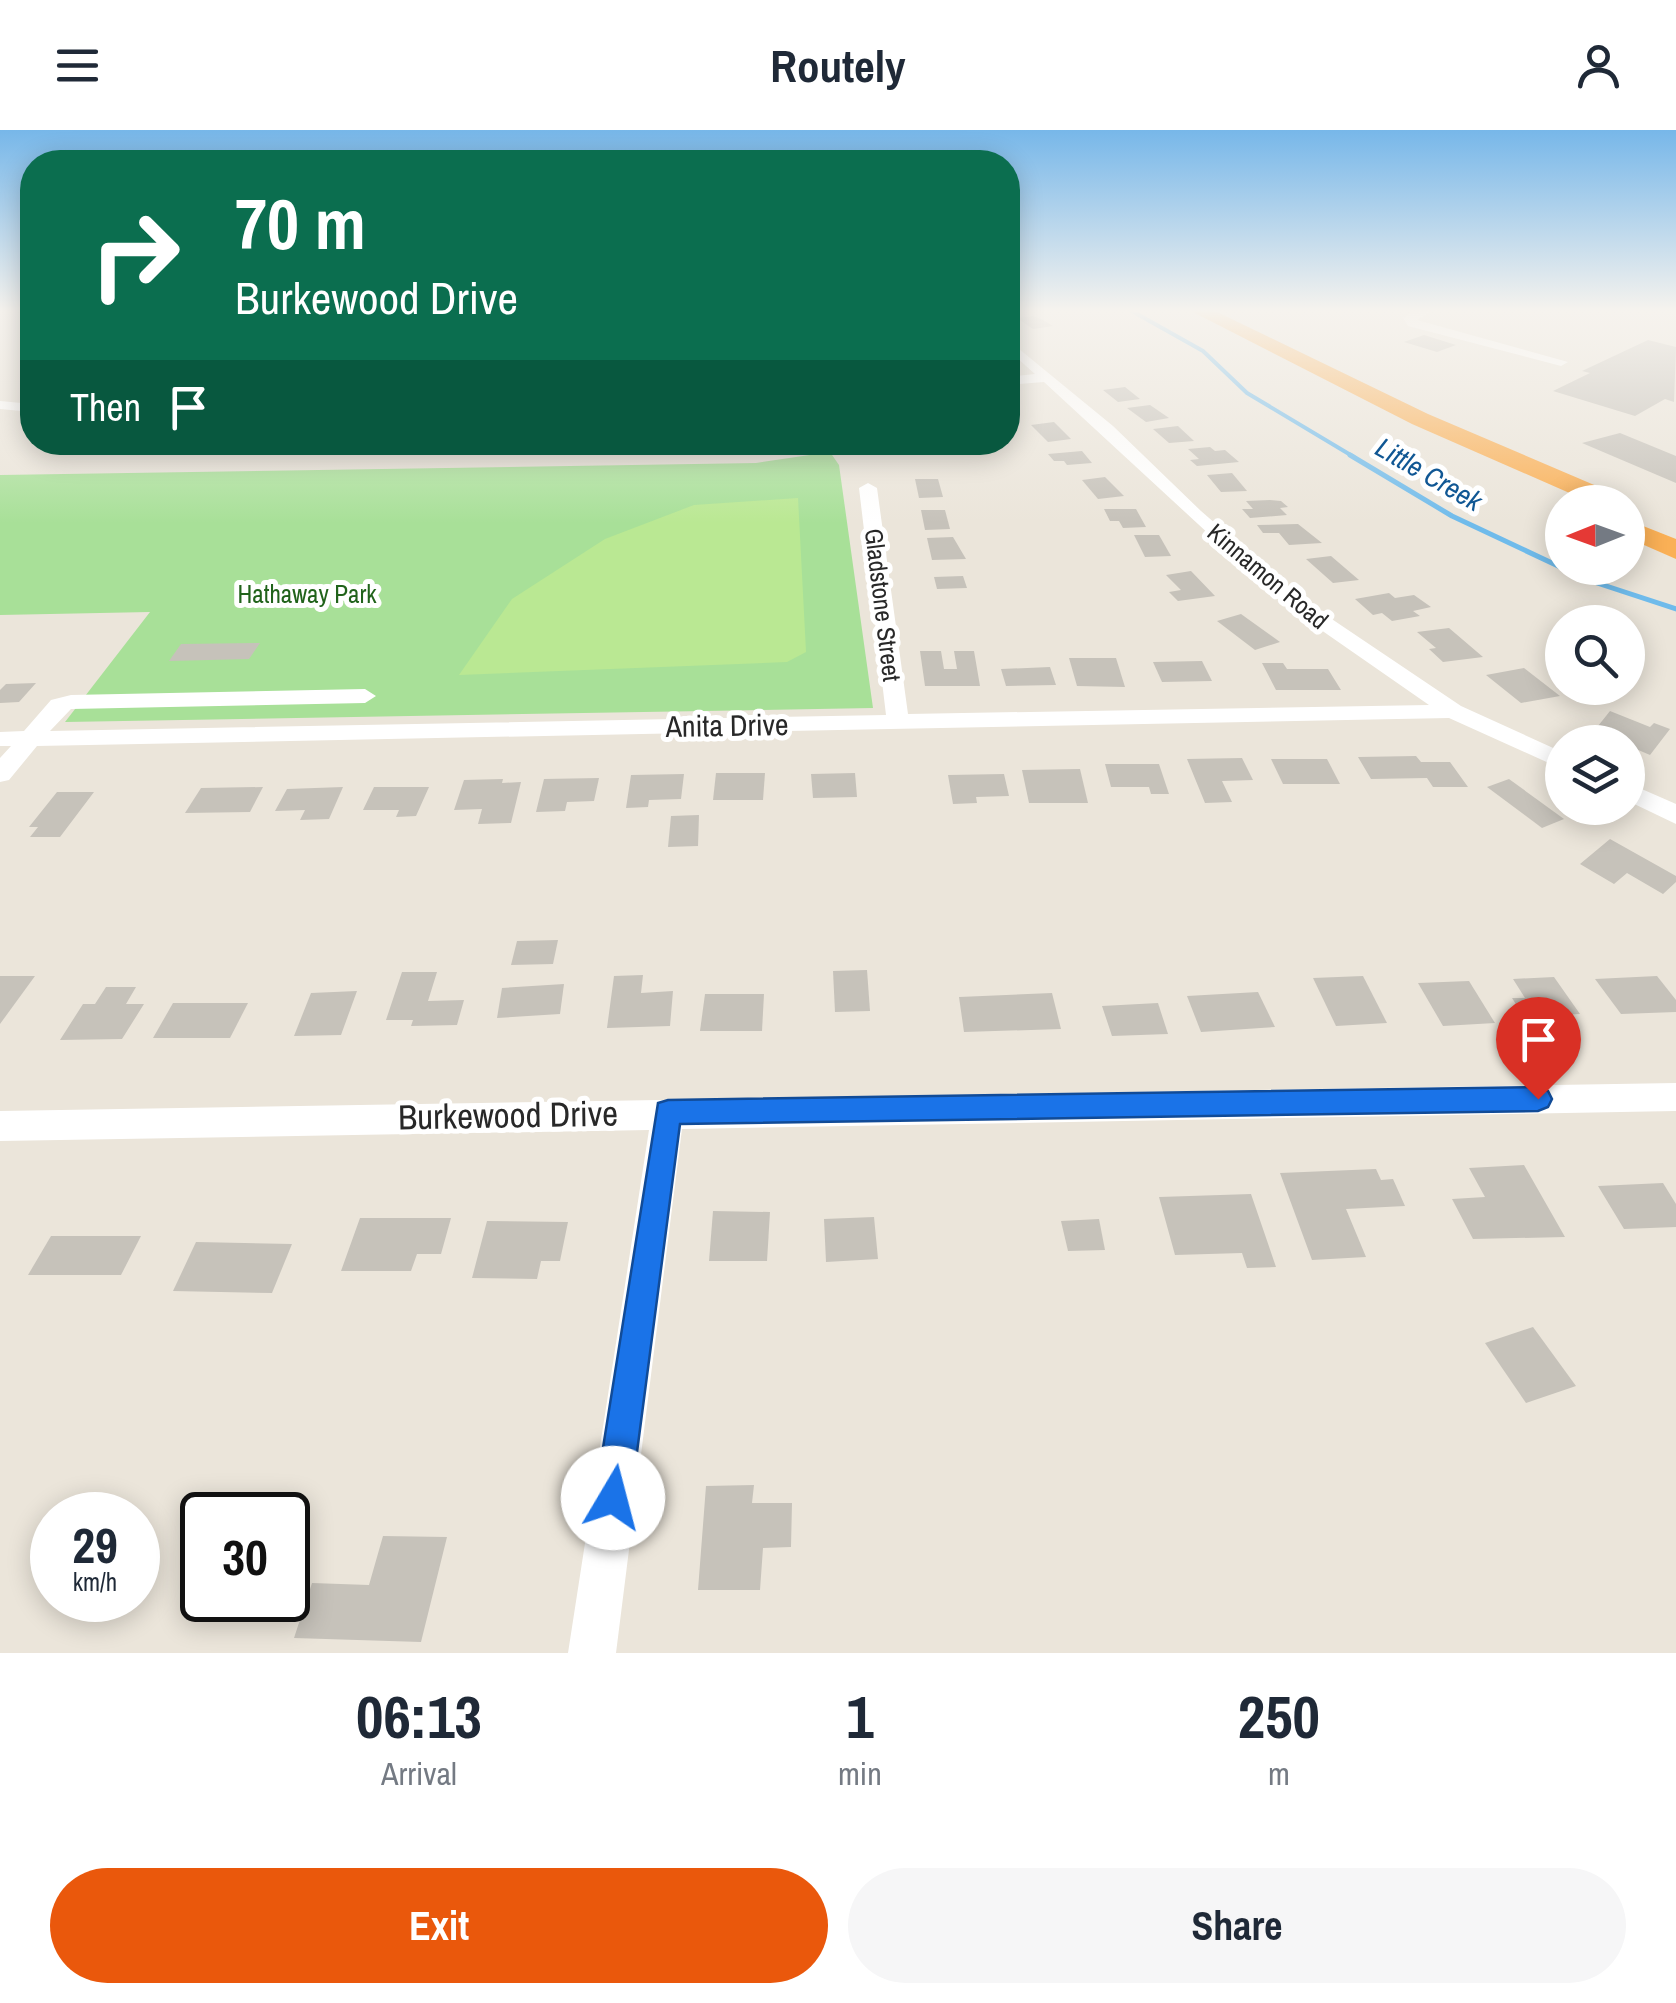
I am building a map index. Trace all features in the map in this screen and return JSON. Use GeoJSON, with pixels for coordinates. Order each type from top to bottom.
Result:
{"type":"FeatureCollection","features":[{"type":"Feature","properties":{"kind":"highway"},"geometry":{"type":"LineString","coordinates":[[1324,381],[1545,489]]}},
{"type":"Feature","properties":{"kind":"highway"},"geometry":{"type":"LineString","coordinates":[[1342,381],[1572,485]]}},
{"type":"Feature","properties":{"kind":"highway"},"geometry":{"type":"LineString","coordinates":[[1645,516],[1676,529]]}},
{"type":"Feature","properties":{"kind":"highway"},"geometry":{"type":"LineString","coordinates":[[1645,536],[1676,550]]}},
{"type":"Feature","properties":{"kind":"street","name":"Kinnamon Road"},"geometry":{"type":"LineString","coordinates":[[1052,381],[1295,603],[1454,711],[1545,753]]}},
{"type":"Feature","properties":{"kind":"street","name":"Gladstone Street"},"geometry":{"type":"LineString","coordinates":[[868,488],[898,722]]}},
{"type":"Feature","properties":{"kind":"street"},"geometry":{"type":"LineString","coordinates":[[0,774],[59,705],[365,696]]}},
{"type":"Feature","properties":{"kind":"street","name":"Anita Drive"},"geometry":{"type":"LineString","coordinates":[[0,740],[1454,711]]}},
{"type":"Feature","properties":{"kind":"street"},"geometry":{"type":"LineString","coordinates":[[1645,800],[1676,815]]}},
{"type":"Feature","properties":{"kind":"street","name":"Burkewood Drive"},"geometry":{"type":"LineString","coordinates":[[0,1126],[1676,1097]]}},
{"type":"Feature","properties":{"kind":"street"},"geometry":{"type":"LineString","coordinates":[[592,1653],[668,1112]]}},
{"type":"Feature","properties":{"kind":"green space","name":"Hathaway Park"},"geometry":{"type":"Polygon","coordinates":[[[832,455],[839,465],[873,708],[65,722],[150,612],[0,615],[0,475],[756,463],[832,455]]]}},
{"type":"Feature","properties":{"kind":"green space"},"geometry":{"type":"Polygon","coordinates":[[[798,498],[806,652],[787,662],[459,675],[512,599],[605,539],[694,505],[798,498]]]}},
{"type":"Feature","properties":{"kind":"building"},"geometry":{"type":"Polygon","coordinates":[[[1573,381],[1675,381],[1674,402],[1665,399],[1635,416],[1553,391],[1573,381]]]}},
{"type":"Feature","properties":{"kind":"building"},"geometry":{"type":"Polygon","coordinates":[[[1125,387],[1140,399],[1118,402],[1103,390],[1125,387]]]}},
{"type":"Feature","properties":{"kind":"building"},"geometry":{"type":"Polygon","coordinates":[[[1150,405],[1169,418],[1146,422],[1127,408],[1150,405]]]}},
{"type":"Feature","properties":{"kind":"building"},"geometry":{"type":"Polygon","coordinates":[[[1054,422],[1071,439],[1048,442],[1031,425],[1054,422]]]}},
{"type":"Feature","properties":{"kind":"building"},"geometry":{"type":"Polygon","coordinates":[[[1178,426],[1194,441],[1169,443],[1153,429],[1178,426]]]}},
{"type":"Feature","properties":{"kind":"building"},"geometry":{"type":"Polygon","coordinates":[[[1620,433],[1676,456],[1676,483],[1582,443],[1620,433]]]}},
{"type":"Feature","properties":{"kind":"building"},"geometry":{"type":"Polygon","coordinates":[[[1188,449],[1225,450],[1239,462],[1197,466],[1190,460],[1199,459],[1188,449]]]}},
{"type":"Feature","properties":{"kind":"building"},"geometry":{"type":"Polygon","coordinates":[[[1082,451],[1092,463],[1067,465],[1054,461],[1048,454],[1082,451]]]}},
{"type":"Feature","properties":{"kind":"building"},"geometry":{"type":"Polygon","coordinates":[[[1232,473],[1247,491],[1221,492],[1207,475],[1232,473]]]}},
{"type":"Feature","properties":{"kind":"building"},"geometry":{"type":"Polygon","coordinates":[[[1105,477],[1124,496],[1098,499],[1082,480],[1105,477]]]}},
{"type":"Feature","properties":{"kind":"building"},"geometry":{"type":"Polygon","coordinates":[[[915,479],[938,479],[943,497],[919,498],[915,479]]]}},
{"type":"Feature","properties":{"kind":"building"},"geometry":{"type":"Polygon","coordinates":[[[1246,501],[1281,501],[1288,507],[1280,508],[1287,515],[1250,518],[1242,509],[1253,509],[1246,501]]]}},
{"type":"Feature","properties":{"kind":"building"},"geometry":{"type":"Polygon","coordinates":[[[1104,509],[1136,509],[1146,527],[1123,528],[1119,521],[1110,521],[1104,509]]]}},
{"type":"Feature","properties":{"kind":"building"},"geometry":{"type":"Polygon","coordinates":[[[921,510],[945,510],[950,529],[925,530],[921,510]]]}},
{"type":"Feature","properties":{"kind":"building"},"geometry":{"type":"Polygon","coordinates":[[[1298,524],[1322,543],[1289,545],[1279,533],[1263,533],[1257,525],[1298,524]]]}},
{"type":"Feature","properties":{"kind":"building"},"geometry":{"type":"Polygon","coordinates":[[[1134,535],[1159,535],[1171,556],[1145,557],[1134,535]]]}},
{"type":"Feature","properties":{"kind":"building"},"geometry":{"type":"Polygon","coordinates":[[[953,537],[966,559],[932,560],[927,538],[953,537]]]}},
{"type":"Feature","properties":{"kind":"building"},"geometry":{"type":"Polygon","coordinates":[[[1331,556],[1359,580],[1333,583],[1306,559],[1331,556]]]}},
{"type":"Feature","properties":{"kind":"building"},"geometry":{"type":"Polygon","coordinates":[[[1191,571],[1215,596],[1178,601],[1169,592],[1181,590],[1166,575],[1191,571]]]}},
{"type":"Feature","properties":{"kind":"building"},"geometry":{"type":"Polygon","coordinates":[[[963,576],[967,588],[937,589],[934,577],[963,576]]]}},
{"type":"Feature","properties":{"kind":"building"},"geometry":{"type":"Polygon","coordinates":[[[1389,593],[1395,598],[1414,595],[1431,607],[1413,611],[1420,616],[1392,621],[1382,613],[1373,615],[1355,599],[1389,593]]]}},
{"type":"Feature","properties":{"kind":"building"},"geometry":{"type":"Polygon","coordinates":[[[1241,614],[1280,642],[1255,650],[1217,621],[1241,614]]]}},
{"type":"Feature","properties":{"kind":"building"},"geometry":{"type":"Polygon","coordinates":[[[1449,628],[1483,657],[1443,662],[1429,649],[1436,648],[1417,632],[1449,628]]]}},
{"type":"Feature","properties":{"kind":"building"},"geometry":{"type":"Polygon","coordinates":[[[260,643],[249,659],[169,661],[181,644],[260,643]]]}},
{"type":"Feature","properties":{"kind":"building"},"geometry":{"type":"Polygon","coordinates":[[[920,651],[941,651],[944,669],[957,669],[954,651],[974,651],[980,686],[925,686],[920,651]]]}},
{"type":"Feature","properties":{"kind":"building"},"geometry":{"type":"Polygon","coordinates":[[[1069,658],[1116,658],[1125,687],[1077,686],[1069,658]]]}},
{"type":"Feature","properties":{"kind":"building"},"geometry":{"type":"Polygon","coordinates":[[[1202,661],[1212,681],[1162,682],[1153,662],[1202,661]]]}},
{"type":"Feature","properties":{"kind":"building"},"geometry":{"type":"Polygon","coordinates":[[[1262,663],[1283,663],[1287,669],[1328,669],[1341,690],[1276,690],[1262,663]]]}},
{"type":"Feature","properties":{"kind":"building"},"geometry":{"type":"Polygon","coordinates":[[[1050,667],[1056,685],[1006,686],[1001,669],[1050,667]]]}},
{"type":"Feature","properties":{"kind":"building"},"geometry":{"type":"Polygon","coordinates":[[[1524,668],[1545,684],[1545,699],[1521,703],[1486,675],[1524,668]]]}},
{"type":"Feature","properties":{"kind":"building"},"geometry":{"type":"Polygon","coordinates":[[[36,683],[19,702],[0,703],[0,690],[6,684],[36,683]]]}},
{"type":"Feature","properties":{"kind":"building"},"geometry":{"type":"Polygon","coordinates":[[[1610,711],[1645,725],[1599,725],[1610,711]]]}},
{"type":"Feature","properties":{"kind":"building"},"geometry":{"type":"Polygon","coordinates":[[[1654,723],[1670,729],[1650,755],[1645,753],[1645,725],[1650,727],[1654,723]]]}},
{"type":"Feature","properties":{"kind":"building"},"geometry":{"type":"Polygon","coordinates":[[[1416,756],[1421,762],[1450,762],[1468,787],[1433,787],[1427,778],[1371,779],[1358,757],[1416,756]]]}},
{"type":"Feature","properties":{"kind":"building"},"geometry":{"type":"Polygon","coordinates":[[[1242,758],[1253,780],[1222,781],[1232,802],[1205,803],[1187,759],[1242,758]]]}},
{"type":"Feature","properties":{"kind":"building"},"geometry":{"type":"Polygon","coordinates":[[[1271,759],[1327,759],[1340,784],[1283,784],[1271,759]]]}},
{"type":"Feature","properties":{"kind":"building"},"geometry":{"type":"Polygon","coordinates":[[[1105,764],[1159,764],[1169,794],[1151,794],[1149,787],[1111,787],[1105,764]]]}},
{"type":"Feature","properties":{"kind":"building"},"geometry":{"type":"Polygon","coordinates":[[[1080,769],[1088,803],[1029,803],[1022,770],[1080,769]]]}},
{"type":"Feature","properties":{"kind":"building"},"geometry":{"type":"Polygon","coordinates":[[[716,773],[765,773],[763,800],[713,800],[716,773]]]}},
{"type":"Feature","properties":{"kind":"building"},"geometry":{"type":"Polygon","coordinates":[[[855,773],[857,797],[813,798],[811,774],[855,773]]]}},
{"type":"Feature","properties":{"kind":"building"},"geometry":{"type":"Polygon","coordinates":[[[684,774],[681,799],[649,800],[648,807],[626,808],[631,775],[684,774]]]}},
{"type":"Feature","properties":{"kind":"building"},"geometry":{"type":"Polygon","coordinates":[[[1004,774],[1009,796],[976,797],[977,803],[953,804],[948,775],[1004,774]]]}},
{"type":"Feature","properties":{"kind":"building"},"geometry":{"type":"Polygon","coordinates":[[[599,778],[594,801],[567,802],[565,811],[536,812],[544,779],[599,778]]]}},
{"type":"Feature","properties":{"kind":"building"},"geometry":{"type":"Polygon","coordinates":[[[503,779],[502,783],[521,782],[511,823],[478,824],[482,809],[454,810],[464,780],[503,779]]]}},
{"type":"Feature","properties":{"kind":"building"},"geometry":{"type":"Polygon","coordinates":[[[1509,779],[1545,805],[1545,825],[1549,825],[1542,828],[1487,787],[1509,779]]]}},
{"type":"Feature","properties":{"kind":"building"},"geometry":{"type":"Polygon","coordinates":[[[263,787],[250,812],[185,813],[201,788],[263,787]]]}},
{"type":"Feature","properties":{"kind":"building"},"geometry":{"type":"Polygon","coordinates":[[[343,787],[329,819],[300,820],[305,810],[275,811],[287,789],[343,787]]]}},
{"type":"Feature","properties":{"kind":"building"},"geometry":{"type":"Polygon","coordinates":[[[374,787],[429,787],[416,816],[396,817],[399,810],[363,810],[374,787]]]}},
{"type":"Feature","properties":{"kind":"building"},"geometry":{"type":"Polygon","coordinates":[[[57,792],[94,792],[60,837],[30,837],[38,827],[29,827],[57,792]]]}},
{"type":"Feature","properties":{"kind":"building"},"geometry":{"type":"Polygon","coordinates":[[[699,815],[698,846],[668,847],[671,816],[699,815]]]}},
{"type":"Feature","properties":{"kind":"building"},"geometry":{"type":"Polygon","coordinates":[[[1610,839],[1676,876],[1676,882],[1663,894],[1627,873],[1614,884],[1580,864],[1610,839]]]}},
{"type":"Feature","properties":{"kind":"building"},"geometry":{"type":"Polygon","coordinates":[[[558,940],[553,964],[511,965],[517,941],[558,940]]]}},
{"type":"Feature","properties":{"kind":"building"},"geometry":{"type":"Polygon","coordinates":[[[867,970],[870,1011],[835,1012],[833,971],[867,970]]]}},
{"type":"Feature","properties":{"kind":"building"},"geometry":{"type":"Polygon","coordinates":[[[402,972],[437,972],[428,1001],[464,1000],[457,1025],[411,1026],[413,1020],[386,1020],[402,972]]]}},
{"type":"Feature","properties":{"kind":"building"},"geometry":{"type":"Polygon","coordinates":[[[643,975],[641,993],[673,991],[670,1026],[607,1028],[614,976],[643,975]]]}},
{"type":"Feature","properties":{"kind":"building"},"geometry":{"type":"Polygon","coordinates":[[[0,976],[35,976],[0,1024],[0,976]]]}},
{"type":"Feature","properties":{"kind":"building"},"geometry":{"type":"Polygon","coordinates":[[[1363,976],[1387,1023],[1336,1026],[1313,978],[1363,976]]]}},
{"type":"Feature","properties":{"kind":"building"},"geometry":{"type":"Polygon","coordinates":[[[1657,976],[1676,1000],[1676,1012],[1621,1014],[1595,979],[1657,976]]]}},
{"type":"Feature","properties":{"kind":"building"},"geometry":{"type":"Polygon","coordinates":[[[1554,977],[1580,1014],[1524,1017],[1512,998],[1525,998],[1513,979],[1554,977]]]}},
{"type":"Feature","properties":{"kind":"building"},"geometry":{"type":"Polygon","coordinates":[[[1469,981],[1495,1023],[1443,1026],[1418,983],[1469,981]]]}},
{"type":"Feature","properties":{"kind":"building"},"geometry":{"type":"Polygon","coordinates":[[[564,984],[560,1014],[497,1018],[502,988],[564,984]]]}},
{"type":"Feature","properties":{"kind":"building"},"geometry":{"type":"Polygon","coordinates":[[[106,987],[136,987],[126,1004],[144,1004],[122,1039],[60,1040],[83,1004],[95,1004],[106,987]]]}},
{"type":"Feature","properties":{"kind":"building"},"geometry":{"type":"Polygon","coordinates":[[[357,991],[341,1035],[294,1036],[311,993],[357,991]]]}},
{"type":"Feature","properties":{"kind":"building"},"geometry":{"type":"Polygon","coordinates":[[[1258,992],[1275,1027],[1201,1032],[1187,996],[1258,992]]]}},
{"type":"Feature","properties":{"kind":"building"},"geometry":{"type":"Polygon","coordinates":[[[1052,993],[1061,1029],[964,1032],[959,997],[1052,993]]]}},
{"type":"Feature","properties":{"kind":"building"},"geometry":{"type":"Polygon","coordinates":[[[705,994],[764,994],[762,1031],[700,1031],[705,994]]]}},
{"type":"Feature","properties":{"kind":"building"},"geometry":{"type":"Polygon","coordinates":[[[173,1003],[248,1003],[230,1038],[153,1038],[173,1003]]]}},
{"type":"Feature","properties":{"kind":"building"},"geometry":{"type":"Polygon","coordinates":[[[1158,1003],[1168,1034],[1112,1036],[1102,1006],[1158,1003]]]}},
{"type":"Feature","properties":{"kind":"building"},"geometry":{"type":"Polygon","coordinates":[[[1524,1165],[1565,1237],[1473,1239],[1452,1199],[1485,1197],[1469,1168],[1524,1165]]]}},
{"type":"Feature","properties":{"kind":"building"},"geometry":{"type":"Polygon","coordinates":[[[1376,1169],[1381,1180],[1393,1179],[1405,1206],[1346,1209],[1366,1257],[1312,1260],[1280,1173],[1376,1169]]]}},
{"type":"Feature","properties":{"kind":"building"},"geometry":{"type":"Polygon","coordinates":[[[1663,1183],[1676,1204],[1676,1227],[1624,1229],[1598,1186],[1663,1183]]]}},
{"type":"Feature","properties":{"kind":"building"},"geometry":{"type":"Polygon","coordinates":[[[1251,1194],[1276,1267],[1247,1268],[1242,1253],[1175,1255],[1159,1197],[1251,1194]]]}},
{"type":"Feature","properties":{"kind":"building"},"geometry":{"type":"Polygon","coordinates":[[[713,1211],[770,1212],[767,1261],[709,1261],[713,1211]]]}},
{"type":"Feature","properties":{"kind":"building"},"geometry":{"type":"Polygon","coordinates":[[[874,1217],[878,1259],[826,1262],[824,1219],[874,1217]]]}},
{"type":"Feature","properties":{"kind":"building"},"geometry":{"type":"Polygon","coordinates":[[[360,1218],[451,1218],[441,1254],[417,1254],[411,1271],[341,1271],[360,1218]]]}},
{"type":"Feature","properties":{"kind":"building"},"geometry":{"type":"Polygon","coordinates":[[[1099,1219],[1105,1250],[1068,1251],[1061,1221],[1099,1219]]]}},
{"type":"Feature","properties":{"kind":"building"},"geometry":{"type":"Polygon","coordinates":[[[487,1221],[568,1222],[560,1261],[541,1261],[537,1279],[472,1278],[487,1221]]]}},
{"type":"Feature","properties":{"kind":"building"},"geometry":{"type":"Polygon","coordinates":[[[51,1236],[141,1236],[121,1275],[28,1275],[51,1236]]]}},
{"type":"Feature","properties":{"kind":"building"},"geometry":{"type":"Polygon","coordinates":[[[196,1242],[292,1244],[272,1293],[173,1291],[196,1242]]]}},
{"type":"Feature","properties":{"kind":"building"},"geometry":{"type":"Polygon","coordinates":[[[1533,1327],[1576,1386],[1526,1403],[1485,1343],[1533,1327]]]}},
{"type":"Feature","properties":{"kind":"building"},"geometry":{"type":"Polygon","coordinates":[[[754,1485],[752,1503],[792,1503],[791,1547],[763,1548],[760,1590],[698,1590],[706,1486],[754,1485]]]}},
{"type":"Feature","properties":{"kind":"building"},"geometry":{"type":"Polygon","coordinates":[[[383,1536],[447,1537],[421,1642],[294,1638],[299,1622],[310,1622],[312,1583],[369,1585],[383,1536]]]}},
{"type":"Feature","properties":{"kind":"waterway","name":"Little Creek"},"geometry":{"type":"LineString","coordinates":[[1235,381],[1247,393],[1354,457]]}},
{"type":"Feature","properties":{"kind":"waterway","name":"Little Creek"},"geometry":{"type":"LineString","coordinates":[[1350,455],[1452,516],[1588,580],[1676,609]]}},
{"type":"Feature","properties":{"kind":"route"},"geometry":{"type":"LineString","coordinates":[[613,1498],[668,1112],[1538,1099]]}}]}
